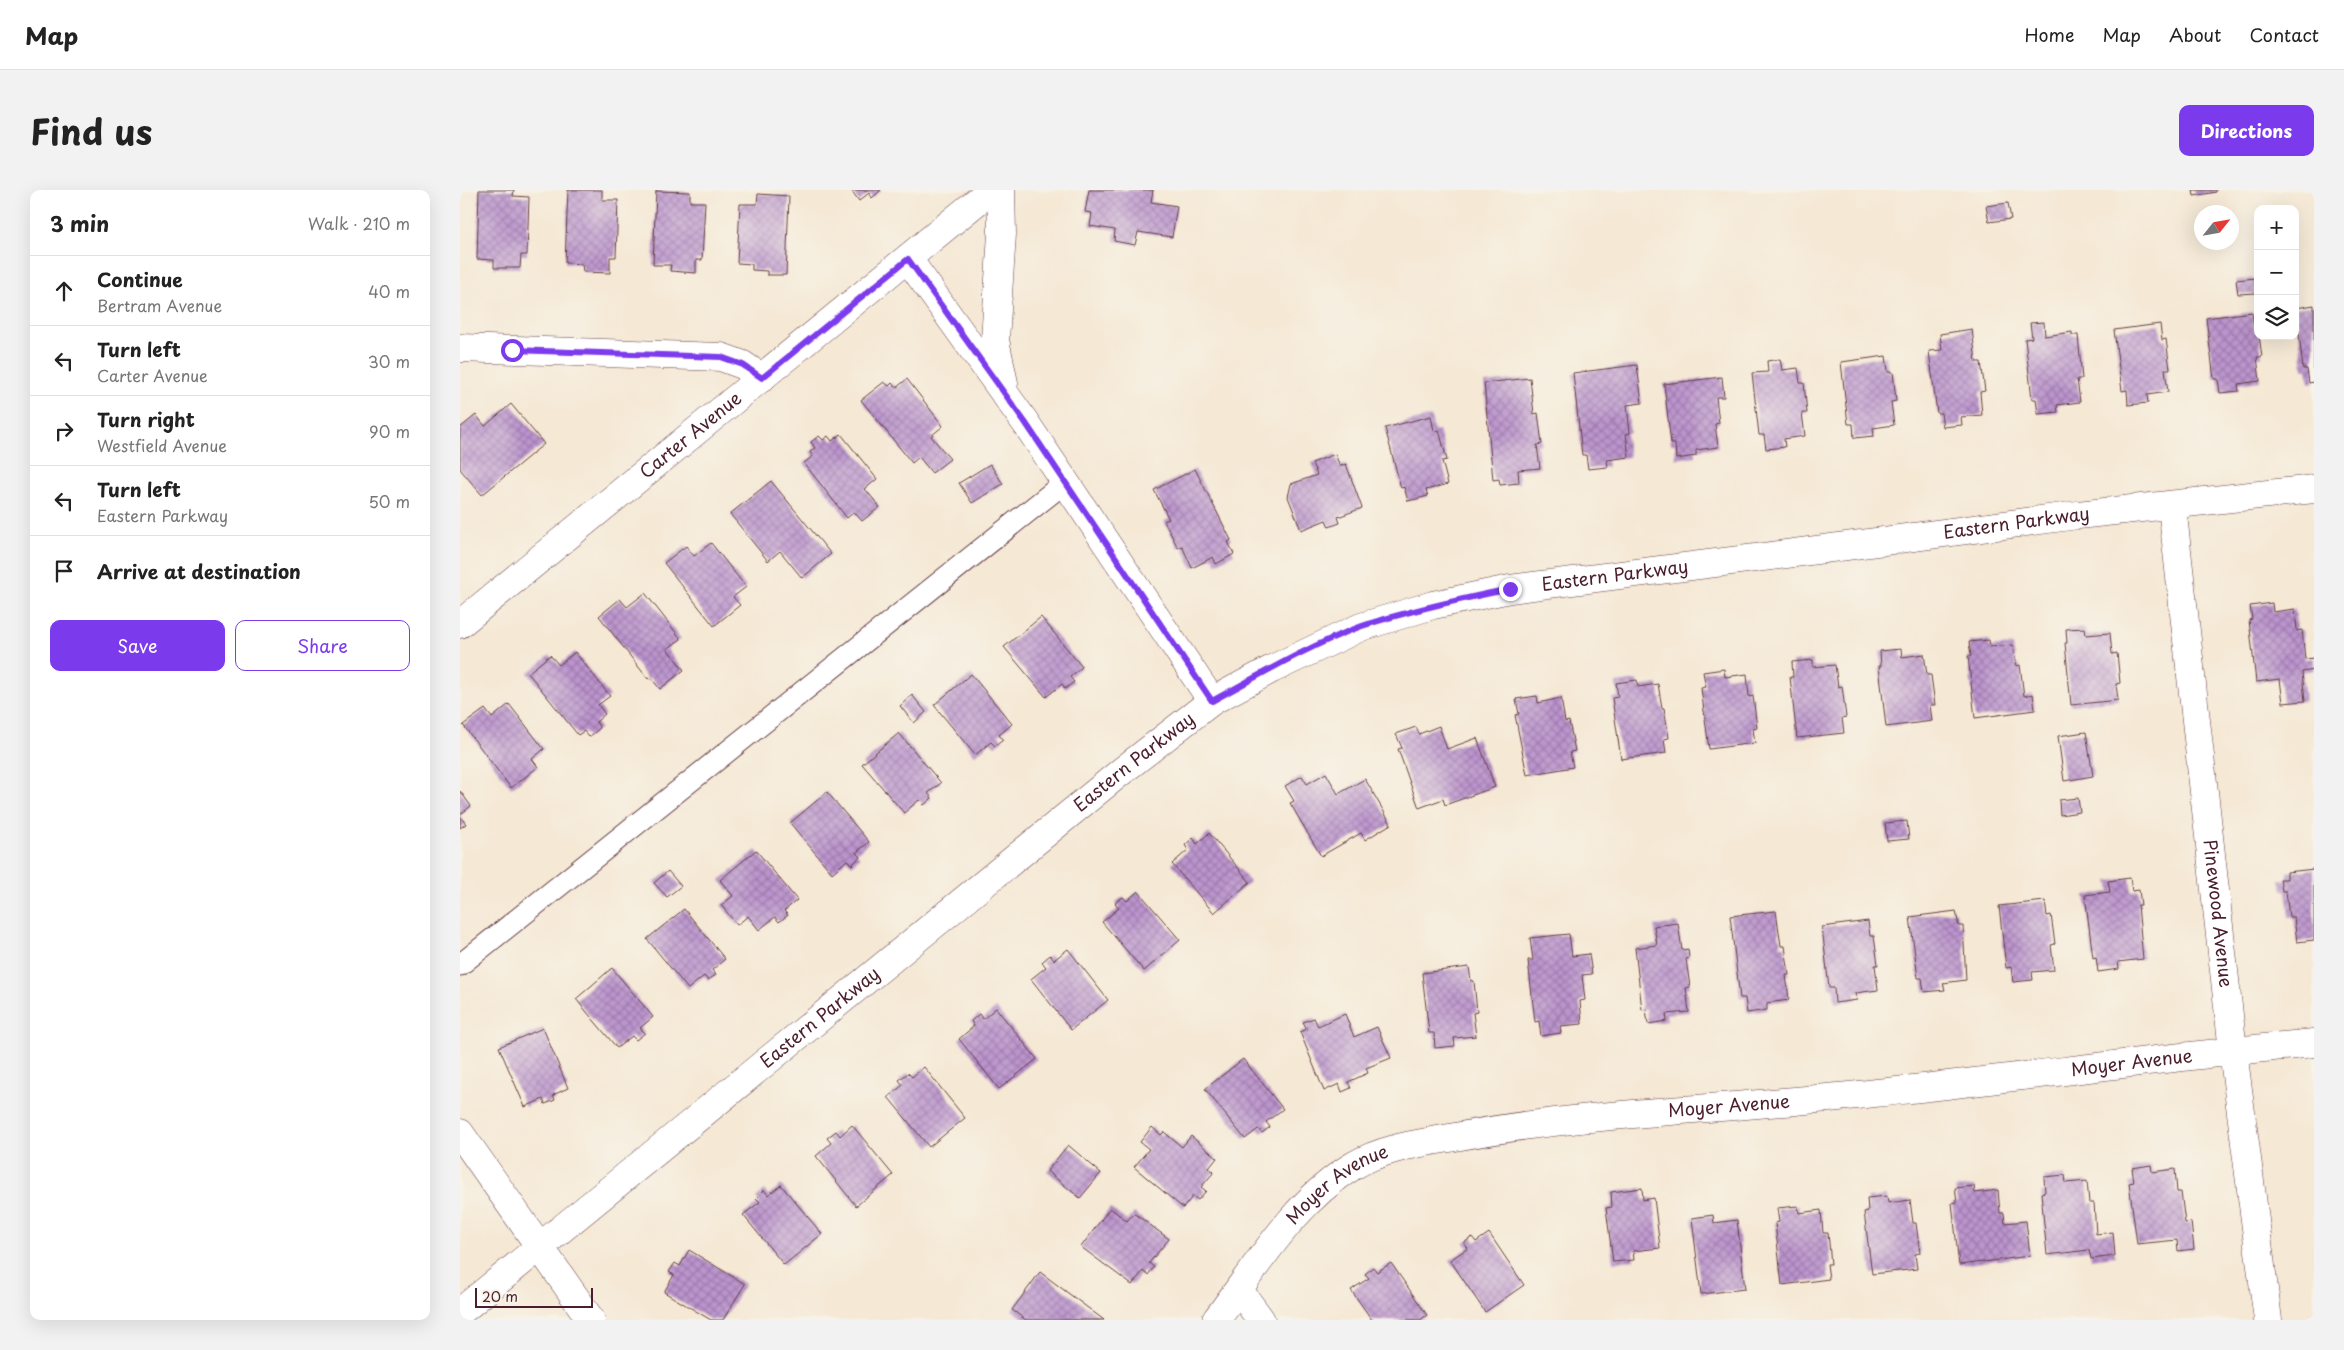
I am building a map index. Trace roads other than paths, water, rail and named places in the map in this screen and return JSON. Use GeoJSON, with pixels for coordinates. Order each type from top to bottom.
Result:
{"type":"FeatureCollection","features":[{"type":"Feature","properties":{"kind":"street","name":"Carter Avenue"},"geometry":{"type":"LineString","coordinates":[[460,624],[991,190]]}},
{"type":"Feature","properties":{"kind":"street"},"geometry":{"type":"LineString","coordinates":[[1000,190],[1002,234],[995,340],[1005,389],[1064,483],[1212,701]]}},
{"type":"Feature","properties":{"kind":"street"},"geometry":{"type":"LineString","coordinates":[[908,259],[1025,422]]}},
{"type":"Feature","properties":{"kind":"street"},"geometry":{"type":"LineString","coordinates":[[460,348],[721,357],[743,365],[762,378]]}},
{"type":"Feature","properties":{"kind":"street","name":"Eastern Parkway"},"geometry":{"type":"LineString","coordinates":[[460,1312],[1122,770],[1212,701],[1272,669],[1361,627],[1433,605],[1510,589],[2078,515],[2314,489]]}},
{"type":"Feature","properties":{"kind":"street","name":"Pinewood Avenue"},"geometry":{"type":"LineString","coordinates":[[2172,506],[2233,1051],[2268,1320]]}},
{"type":"Feature","properties":{"kind":"street","name":"Moyer Avenue"},"geometry":{"type":"LineString","coordinates":[[1216,1320],[1290,1220],[1321,1190],[1354,1165],[1386,1152],[1494,1130],[1598,1117],[1837,1098],[2314,1043]]}},
{"type":"Feature","properties":{"kind":"street"},"geometry":{"type":"LineString","coordinates":[[460,1133],[591,1320]]}},
{"type":"Feature","properties":{"kind":"street"},"geometry":{"type":"LineString","coordinates":[[1239,1290],[1261,1320]]}},
{"type":"Feature","properties":{"kind":"lane"},"geometry":{"type":"LineString","coordinates":[[460,965],[1064,483]]}}]}
